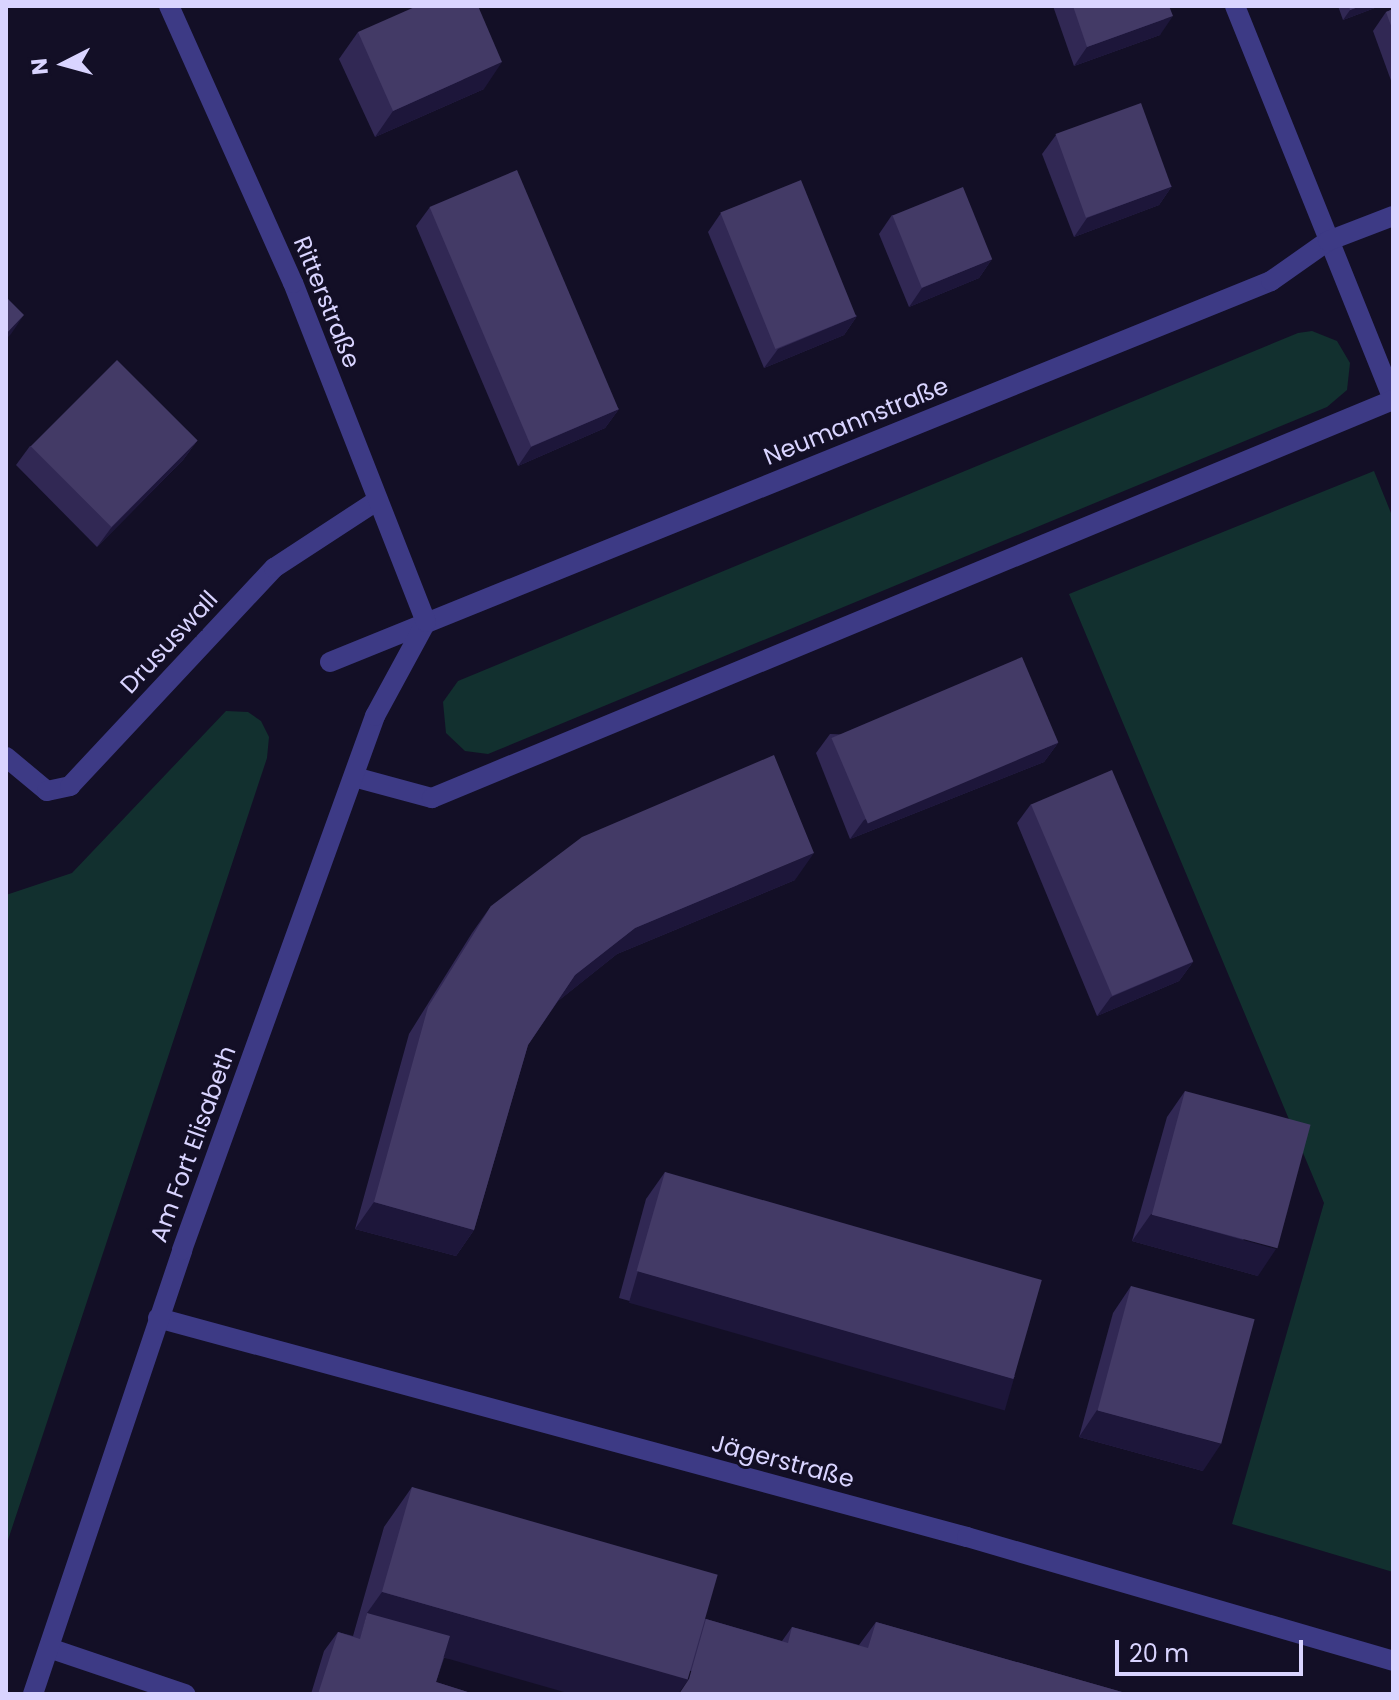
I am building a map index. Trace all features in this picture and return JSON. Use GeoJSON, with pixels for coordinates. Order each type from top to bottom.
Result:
{"type":"FeatureCollection","features":[{"type":"Feature","properties":{"kind":"street","name":"Ritterstraße"},"geometry":{"type":"LineString","coordinates":[[169,6],[293,283],[426,622]]}},
{"type":"Feature","properties":{"kind":"street"},"geometry":{"type":"LineString","coordinates":[[354,777],[432,798],[1393,400],[1235,6]]}},
{"type":"Feature","properties":{"kind":"street","name":"Neumannstraße"},"geometry":{"type":"LineString","coordinates":[[330,662],[1271,281],[1328,241],[1393,216]]}},
{"type":"Feature","properties":{"kind":"street","name":"Drususwall"},"geometry":{"type":"LineString","coordinates":[[6,757],[47,791],[70,786],[274,568],[378,500]]}},
{"type":"Feature","properties":{"kind":"street","name":"Am Fort Elisabeth"},"geometry":{"type":"LineString","coordinates":[[33,1694],[158,1318],[375,716],[426,622]]}},
{"type":"Feature","properties":{"kind":"street","name":"Jägerstraße"},"geometry":{"type":"LineString","coordinates":[[158,1318],[967,1537],[1393,1661]]}},
{"type":"Feature","properties":{"kind":"street"},"geometry":{"type":"LineString","coordinates":[[49,1648],[185,1694]]}},
{"type":"Feature","properties":{"kind":"green space"},"geometry":{"type":"Polygon","coordinates":[[[1312,331],[1337,341],[1350,363],[1347,390],[1327,407],[488,754],[465,751],[446,733],[443,702],[458,681],[1298,333],[1312,331]]]}},
{"type":"Feature","properties":{"kind":"green space"},"geometry":{"type":"Polygon","coordinates":[[[1374,471],[1393,518],[1393,1572],[1232,1524],[1324,1203],[1069,594],[1374,471]]]}},
{"type":"Feature","properties":{"kind":"green space"},"geometry":{"type":"Polygon","coordinates":[[[226,711],[248,712],[261,721],[269,737],[267,758],[6,1546],[6,895],[72,873],[226,711]]]}},
{"type":"Feature","properties":{"kind":"building"},"geometry":{"type":"Polygon","coordinates":[[[417,6],[478,6],[502,62],[393,111],[358,32],[417,6]]]}},
{"type":"Feature","properties":{"kind":"building"},"geometry":{"type":"Polygon","coordinates":[[[1073,6],[1169,6],[1173,16],[1087,47],[1073,6]]]}},
{"type":"Feature","properties":{"kind":"building"},"geometry":{"type":"Polygon","coordinates":[[[1393,9],[1393,31],[1386,12],[1393,9]]]}},
{"type":"Feature","properties":{"kind":"building"},"geometry":{"type":"Polygon","coordinates":[[[1141,103],[1171,187],[1086,218],[1055,134],[1141,103]]]}},
{"type":"Feature","properties":{"kind":"building"},"geometry":{"type":"Polygon","coordinates":[[[517,170],[619,409],[531,446],[430,207],[517,170]]]}},
{"type":"Feature","properties":{"kind":"building"},"geometry":{"type":"Polygon","coordinates":[[[801,180],[856,316],[775,349],[720,213],[801,180]]]}},
{"type":"Feature","properties":{"kind":"building"},"geometry":{"type":"Polygon","coordinates":[[[963,187],[992,259],[922,288],[893,215],[963,187]]]}},
{"type":"Feature","properties":{"kind":"building"},"geometry":{"type":"Polygon","coordinates":[[[6,297],[24,315],[6,334],[6,297]]]}},
{"type":"Feature","properties":{"kind":"building"},"geometry":{"type":"Polygon","coordinates":[[[117,360],[198,441],[111,527],[31,446],[117,360]]]}},
{"type":"Feature","properties":{"kind":"building"},"geometry":{"type":"Polygon","coordinates":[[[1022,657],[1058,743],[868,823],[831,738],[1022,657]]]}},
{"type":"Feature","properties":{"kind":"building"},"geometry":{"type":"Polygon","coordinates":[[[774,755],[814,853],[635,928],[575,975],[528,1045],[474,1230],[374,1202],[428,1007],[491,906],[582,837],[774,755]]]}},
{"type":"Feature","properties":{"kind":"building"},"geometry":{"type":"Polygon","coordinates":[[[1112,770],[1193,961],[1112,996],[1031,804],[1112,770]]]}},
{"type":"Feature","properties":{"kind":"building"},"geometry":{"type":"Polygon","coordinates":[[[1185,1091],[1311,1125],[1277,1248],[1152,1215],[1185,1091]]]}},
{"type":"Feature","properties":{"kind":"building"},"geometry":{"type":"Polygon","coordinates":[[[665,1172],[1042,1280],[1013,1379],[637,1271],[665,1172]]]}},
{"type":"Feature","properties":{"kind":"building"},"geometry":{"type":"Polygon","coordinates":[[[1131,1286],[1255,1319],[1221,1444],[1098,1411],[1131,1286]]]}},
{"type":"Feature","properties":{"kind":"building"},"geometry":{"type":"Polygon","coordinates":[[[412,1487],[718,1575],[688,1679],[382,1592],[412,1487]]]}},
{"type":"Feature","properties":{"kind":"building"},"geometry":{"type":"Polygon","coordinates":[[[367,1613],[450,1636],[436,1682],[474,1694],[318,1694],[338,1632],[360,1639],[367,1613]]]}},
{"type":"Feature","properties":{"kind":"building"},"geometry":{"type":"Polygon","coordinates":[[[706,1619],[788,1643],[792,1627],[868,1648],[876,1622],[1129,1694],[679,1694],[689,1679],[706,1619]]]}}]}
